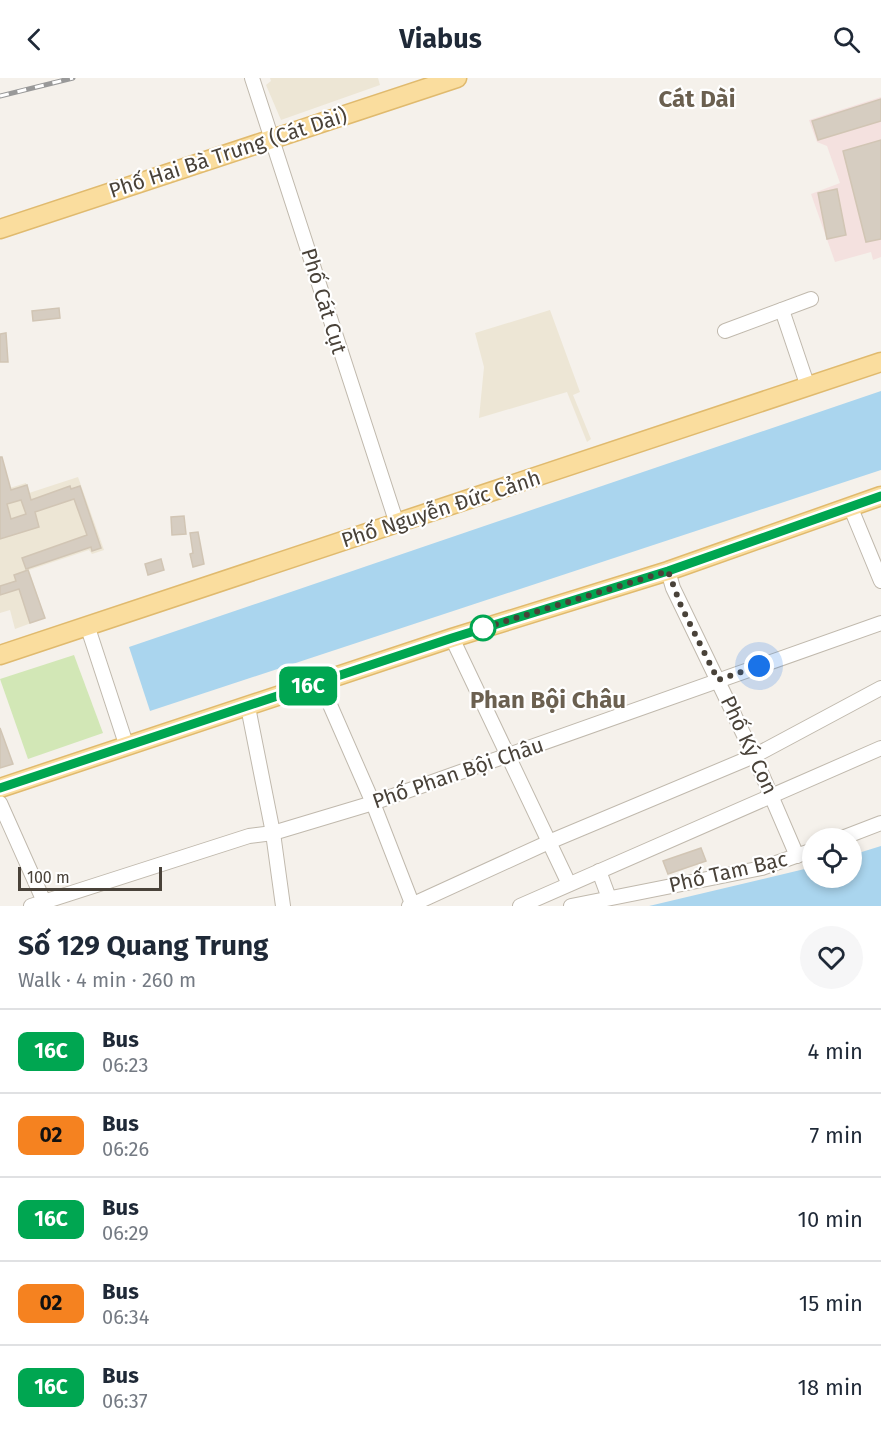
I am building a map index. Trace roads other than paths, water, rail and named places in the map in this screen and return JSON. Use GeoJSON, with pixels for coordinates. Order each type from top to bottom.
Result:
{"type":"FeatureCollection","features":[{"type":"Feature","properties":{"kind":"main road","name":"Phố Hai Bà Trưng (Cát Dài)"},"geometry":{"type":"LineString","coordinates":[[0,229],[457,78]]}},
{"type":"Feature","properties":{"kind":"main road","name":"Phố Nguyễn Đức Cảnh"},"geometry":{"type":"LineString","coordinates":[[0,655],[88,628],[264,567],[881,363]]}},
{"type":"Feature","properties":{"kind":"main road"},"geometry":{"type":"LineString","coordinates":[[0,788],[452,638],[668,571],[881,496]]}},
{"type":"Feature","properties":{"kind":"street","name":"Phố Cát Cụt"},"geometry":{"type":"LineString","coordinates":[[252,78],[397,524]]}},
{"type":"Feature","properties":{"kind":"street"},"geometry":{"type":"LineString","coordinates":[[725,331],[811,299]]}},
{"type":"Feature","properties":{"kind":"street"},"geometry":{"type":"LineString","coordinates":[[782,310],[808,387]]}},
{"type":"Feature","properties":{"kind":"street"},"geometry":{"type":"LineString","coordinates":[[850,506],[881,581]]}},
{"type":"Feature","properties":{"kind":"street","name":"Phố Ký Con"},"geometry":{"type":"LineString","coordinates":[[668,571],[681,606],[754,756],[797,856]]}},
{"type":"Feature","properties":{"kind":"street","name":"Phố Phan Bội Châu"},"geometry":{"type":"LineString","coordinates":[[40,905],[249,836],[273,833],[373,803],[881,623]]}},
{"type":"Feature","properties":{"kind":"street"},"geometry":{"type":"LineString","coordinates":[[88,628],[127,747]]}},
{"type":"Feature","properties":{"kind":"street"},"geometry":{"type":"LineString","coordinates":[[452,638],[510,755],[569,884]]}},
{"type":"Feature","properties":{"kind":"street"},"geometry":{"type":"LineString","coordinates":[[320,682],[373,803],[411,906],[549,842],[754,756],[881,688]]}},
{"type":"Feature","properties":{"kind":"street"},"geometry":{"type":"LineString","coordinates":[[248,707],[273,833],[283,906]]}},
{"type":"Feature","properties":{"kind":"street"},"geometry":{"type":"LineString","coordinates":[[520,906],[881,748]]}},
{"type":"Feature","properties":{"kind":"street"},"geometry":{"type":"LineString","coordinates":[[0,803],[40,905]]}},
{"type":"Feature","properties":{"kind":"street"},"geometry":{"type":"LineString","coordinates":[[862,831],[881,824]]}},
{"type":"Feature","properties":{"kind":"street","name":"Phố Tam Bạc"},"geometry":{"type":"LineString","coordinates":[[571,906],[762,868],[802,854]]}},
{"type":"Feature","properties":{"kind":"street"},"geometry":{"type":"LineString","coordinates":[[599,871],[609,898]]}},
{"type":"Feature","properties":{"kind":"water"},"geometry":{"type":"Polygon","coordinates":[[[881,391],[881,470],[150,711],[129,647],[881,391]]]}},
{"type":"Feature","properties":{"kind":"water"},"geometry":{"type":"Polygon","coordinates":[[[881,846],[881,906],[649,906],[802,870],[802,888],[862,888],[862,852],[881,846]]]}},
{"type":"Feature","properties":{"kind":"railway"},"geometry":{"type":"LineString","coordinates":[[0,96],[73,78]]}},
{"type":"Feature","properties":{"kind":"district","name":"Cát Dài"},"geometry":{"type":"Point","coordinates":[697,99]}},
{"type":"Feature","properties":{"kind":"district","name":"Phan Bội Châu"},"geometry":{"type":"Point","coordinates":[548,700]}}]}
